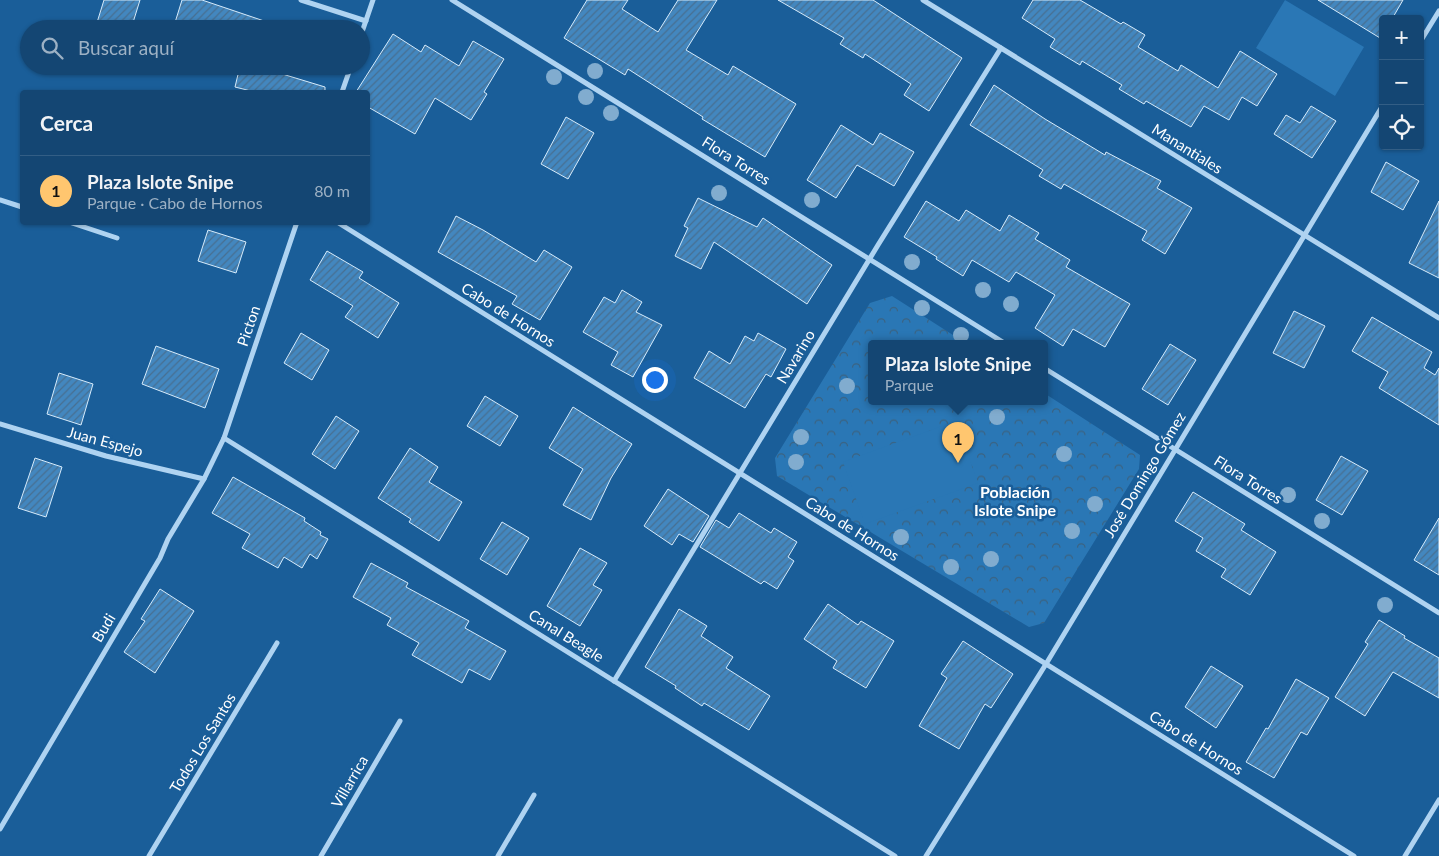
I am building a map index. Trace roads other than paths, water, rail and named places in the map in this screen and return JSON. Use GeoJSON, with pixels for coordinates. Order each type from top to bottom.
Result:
{"type":"FeatureCollection","features":[{"type":"Feature","properties":{"kind":"street"},"geometry":{"type":"LineString","coordinates":[[302,0],[363,20]]}},
{"type":"Feature","properties":{"kind":"street"},"geometry":{"type":"LineString","coordinates":[[366,20],[373,0]]}},
{"type":"Feature","properties":{"kind":"street","name":"Flora Torres"},"geometry":{"type":"LineString","coordinates":[[452,0],[1000,340]]}},
{"type":"Feature","properties":{"kind":"street","name":"Manantiales"},"geometry":{"type":"LineString","coordinates":[[922,0],[1439,318]]}},
{"type":"Feature","properties":{"kind":"street"},"geometry":{"type":"LineString","coordinates":[[1424,35],[1439,11]]}},
{"type":"Feature","properties":{"kind":"street","name":"Navarino"},"geometry":{"type":"LineString","coordinates":[[614,681],[1000,48]]}},
{"type":"Feature","properties":{"kind":"street"},"geometry":{"type":"LineString","coordinates":[[343,90],[348,75]]}},
{"type":"Feature","properties":{"kind":"street","name":"José Domingo Gómez"},"geometry":{"type":"LineString","coordinates":[[926,856],[1046,664],[1379,112]]}},
{"type":"Feature","properties":{"kind":"street"},"geometry":{"type":"LineString","coordinates":[[0,200],[20,206]]}},
{"type":"Feature","properties":{"kind":"street"},"geometry":{"type":"LineString","coordinates":[[78,225],[117,238]]}},
{"type":"Feature","properties":{"kind":"street","name":"Picton"},"geometry":{"type":"LineString","coordinates":[[224,438],[297,225]]}},
{"type":"Feature","properties":{"kind":"street","name":"Cabo de Hornos"},"geometry":{"type":"LineString","coordinates":[[342,225],[1354,856]]}},
{"type":"Feature","properties":{"kind":"street","name":"Flora Torres"},"geometry":{"type":"LineString","coordinates":[[1048,370],[1439,613]]}},
{"type":"Feature","properties":{"kind":"street","name":"Juan Espejo"},"geometry":{"type":"LineString","coordinates":[[0,424],[106,456],[204,479]]}},
{"type":"Feature","properties":{"kind":"street","name":"Budi"},"geometry":{"type":"LineString","coordinates":[[0,829],[204,479],[224,438]]}},
{"type":"Feature","properties":{"kind":"street","name":"Canal Beagle"},"geometry":{"type":"LineString","coordinates":[[224,438],[895,856]]}},
{"type":"Feature","properties":{"kind":"street","name":"Todos Los Santos"},"geometry":{"type":"LineString","coordinates":[[149,856],[277,643]]}},
{"type":"Feature","properties":{"kind":"street","name":"Villarrica"},"geometry":{"type":"LineString","coordinates":[[321,856],[400,721]]}},
{"type":"Feature","properties":{"kind":"street"},"geometry":{"type":"LineString","coordinates":[[498,856],[534,795]]}},
{"type":"Feature","properties":{"kind":"street"},"geometry":{"type":"LineString","coordinates":[[1405,856],[1439,800]]}},
{"type":"Feature","properties":{"kind":"place","name":"Plaza Islote Snipe"},"geometry":{"type":"Point","coordinates":[958,463]}},
{"type":"Feature","properties":{"kind":"district","name":"Población Islote Snipe"},"geometry":{"type":"Point","coordinates":[1015,501]}}]}
